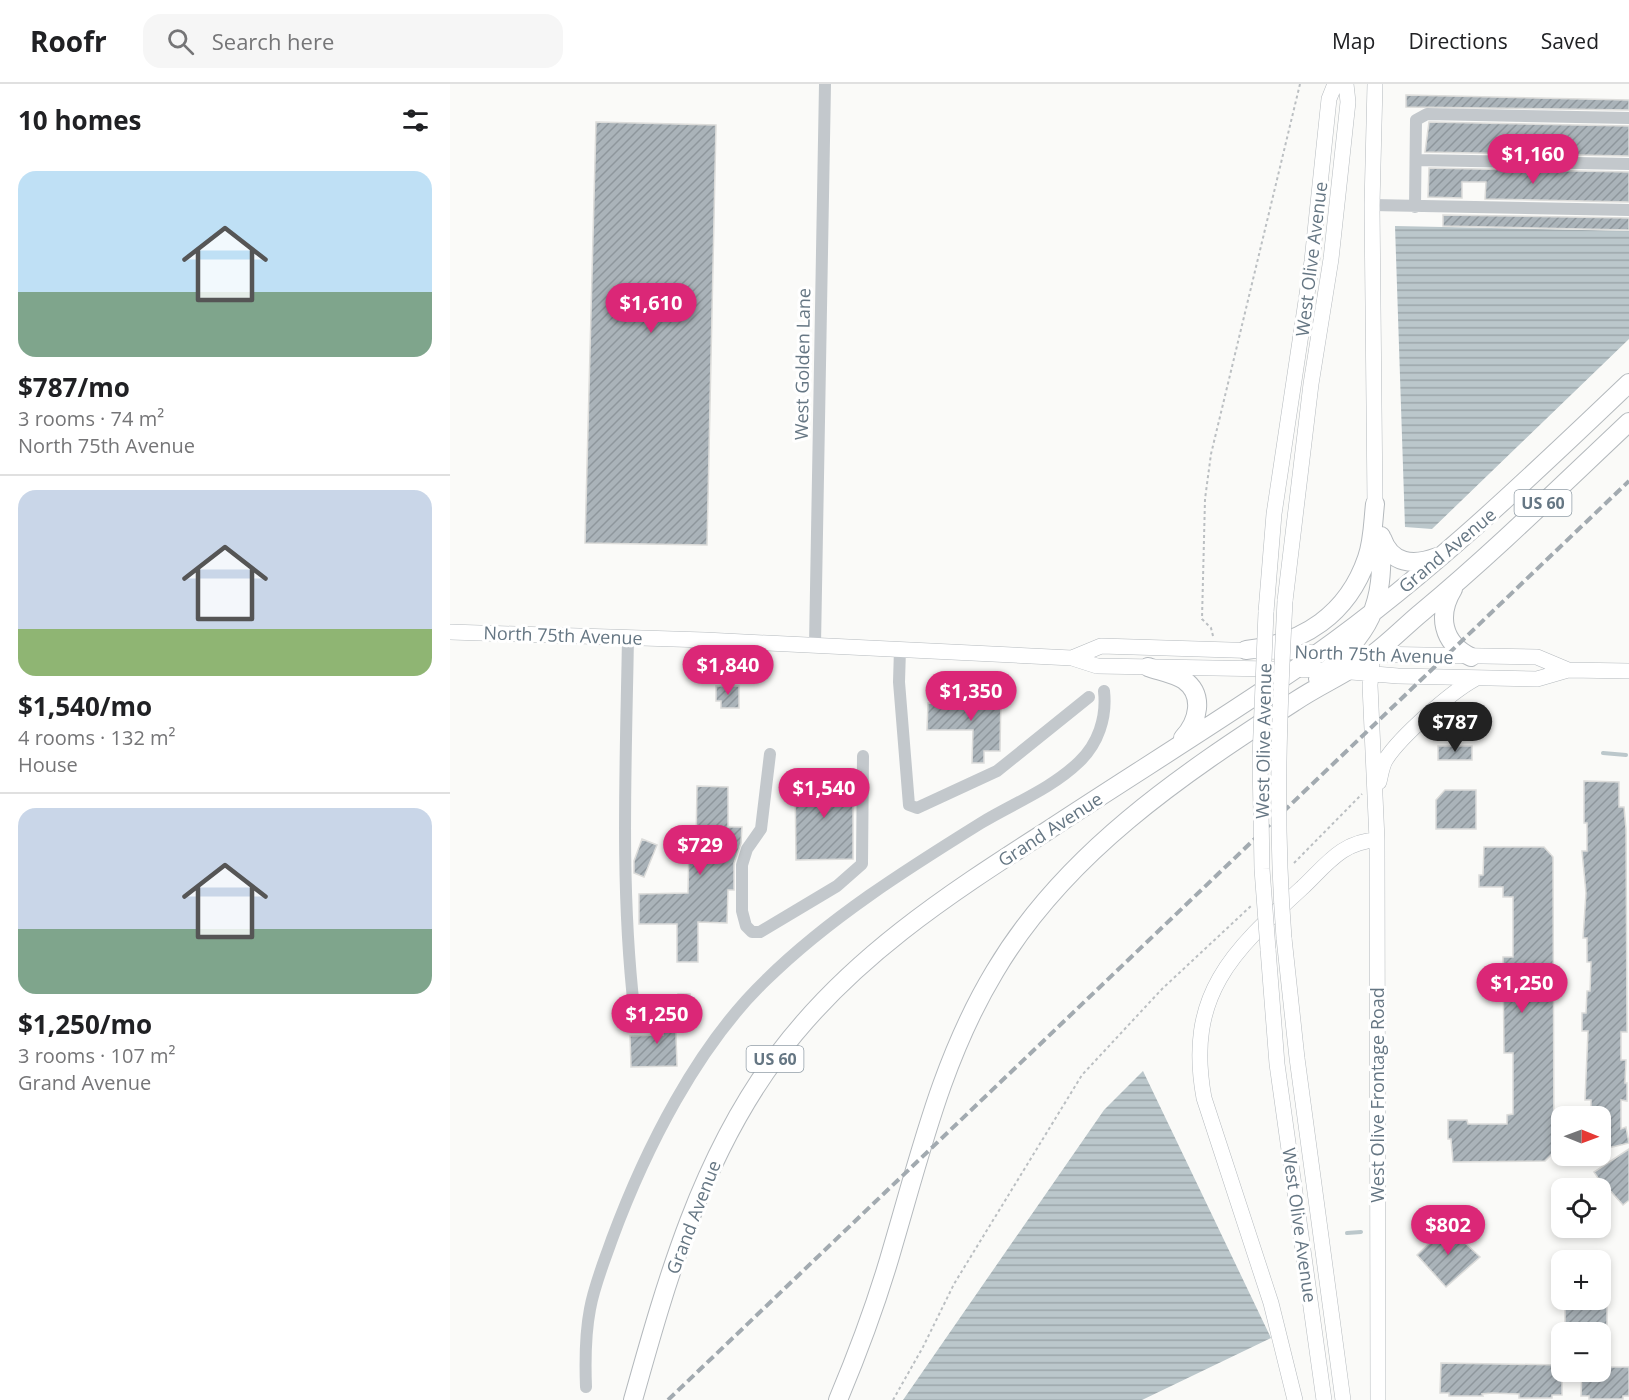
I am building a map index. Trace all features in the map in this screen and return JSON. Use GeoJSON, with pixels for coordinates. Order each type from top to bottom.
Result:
{"type":"FeatureCollection","features":[{"type":"Feature","properties":{"kind":"highway","name":"Grand Avenue"},"geometry":{"type":"LineString","coordinates":[[633,1400],[649,1341],[700,1188],[752,1092],[810,1015],[886,941],[929,909],[1295,670],[1375,612],[1446,554],[1629,383]]}},
{"type":"Feature","properties":{"kind":"highway","name":"Grand Avenue"},"geometry":{"type":"LineString","coordinates":[[838,1400],[872,1312],[939,1088],[975,1008],[1016,938],[1066,878],[1113,832],[1198,765],[1295,701],[1346,663],[1373,654],[1457,583],[1629,422]]}},
{"type":"Feature","properties":{"kind":"highway"},"geometry":{"type":"LineString","coordinates":[[1375,504],[1385,548],[1400,560],[1421,562],[1446,554]]}},
{"type":"Feature","properties":{"kind":"highway"},"geometry":{"type":"LineString","coordinates":[[1246,650],[1272,647],[1287,642],[1310,630],[1340,606],[1353,587],[1367,557],[1375,504]]}},
{"type":"Feature","properties":{"kind":"highway"},"geometry":{"type":"LineString","coordinates":[[1295,701],[1328,670],[1346,663],[1375,612],[1382,579],[1381,536]]}},
{"type":"Feature","properties":{"kind":"highway"},"geometry":{"type":"LineString","coordinates":[[1457,583],[1444,603],[1445,628],[1455,646],[1471,657]]}},
{"type":"Feature","properties":{"kind":"highway"},"geometry":{"type":"LineString","coordinates":[[1373,654],[1381,626],[1394,595]]}},
{"type":"Feature","properties":{"kind":"highway"},"geometry":{"type":"LineString","coordinates":[[1148,667],[1182,678],[1193,689],[1197,698],[1197,714],[1193,725],[1170,752]]}},
{"type":"Feature","properties":{"kind":"main road","name":"West Olive Avenue"},"geometry":{"type":"LineString","coordinates":[[1324,1400],[1277,1064],[1262,869],[1260,757],[1266,612],[1274,514],[1312,261],[1329,99],[1335,84]]}},
{"type":"Feature","properties":{"kind":"main road","name":"West Olive Avenue"},"geometry":{"type":"LineString","coordinates":[[1343,1400],[1297,1058],[1284,938],[1279,866],[1277,750],[1285,601],[1309,395],[1331,259],[1348,102],[1346,84]]}},
{"type":"Feature","properties":{"kind":"main road"},"geometry":{"type":"LineString","coordinates":[[1375,84],[1372,205],[1375,504]]}},
{"type":"Feature","properties":{"kind":"main road","name":"North 75th Avenue"},"geometry":{"type":"LineString","coordinates":[[450,632],[628,637],[1072,658],[1097,666],[1328,670]]}},
{"type":"Feature","properties":{"kind":"main road","name":"North 75th Avenue"},"geometry":{"type":"LineString","coordinates":[[1072,658],[1101,646],[1319,652],[1371,673],[1398,676],[1537,679],[1568,670],[1629,671]]}},
{"type":"Feature","properties":{"kind":"main road","name":"North 75th Avenue"},"geometry":{"type":"LineString","coordinates":[[1373,654],[1537,657],[1568,670]]}},
{"type":"Feature","properties":{"kind":"main road"},"geometry":{"type":"LineString","coordinates":[[1371,790],[1374,770],[1371,673],[1373,654]]}},
{"type":"Feature","properties":{"kind":"main road"},"geometry":{"type":"LineString","coordinates":[[1371,790],[1387,758],[1457,688],[1478,677]]}},
{"type":"Feature","properties":{"kind":"main road","name":"West Olive Frontage Road"},"geometry":{"type":"LineString","coordinates":[[1371,790],[1377,840],[1378,1400]]}},
{"type":"Feature","properties":{"kind":"main road"},"geometry":{"type":"LineString","coordinates":[[1296,1400],[1270,1303],[1203,1098],[1199,1065],[1200,1033],[1216,985],[1226,964],[1249,936],[1339,853],[1360,840],[1377,840]]}},
{"type":"Feature","properties":{"kind":"street","name":"West Golden Lane"},"geometry":{"type":"LineString","coordinates":[[815,645],[825,84]]}},
{"type":"Feature","properties":{"kind":"street"},"geometry":{"type":"LineString","coordinates":[[1415,207],[1416,120],[1427,114],[1629,118]]}},
{"type":"Feature","properties":{"kind":"street"},"geometry":{"type":"LineString","coordinates":[[1416,160],[1629,164]]}},
{"type":"Feature","properties":{"kind":"street"},"geometry":{"type":"LineString","coordinates":[[1372,205],[1629,210]]}},
{"type":"Feature","properties":{"kind":"street"},"geometry":{"type":"LineString","coordinates":[[628,637],[626,849],[628,953],[634,1008]]}},
{"type":"Feature","properties":{"kind":"street"},"geometry":{"type":"LineString","coordinates":[[900,649],[899,682],[909,805],[917,808],[997,771],[1089,697]]}},
{"type":"Feature","properties":{"kind":"street"},"geometry":{"type":"LineString","coordinates":[[586,1387],[585,1348],[590,1308],[606,1256],[645,1156],[706,1053],[765,980],[812,939],[913,867],[1005,808],[1051,784],[1080,761],[1095,741],[1103,722],[1104,692]]}},
{"type":"Feature","properties":{"kind":"street"},"geometry":{"type":"LineString","coordinates":[[770,754],[761,829],[747,849],[742,865],[744,918],[746,926],[752,932],[760,932],[837,886],[862,864],[862,756]]}},
{"type":"Feature","properties":{"kind":"path"},"geometry":{"type":"LineString","coordinates":[[1216,649],[1211,628],[1202,619],[1204,500],[1220,412],[1300,84]]}},
{"type":"Feature","properties":{"kind":"path"},"geometry":{"type":"LineString","coordinates":[[1288,869],[1371,790]]}},
{"type":"Feature","properties":{"kind":"path"},"geometry":{"type":"LineString","coordinates":[[893,1400],[924,1347],[954,1284],[1082,1075],[1162,989],[1256,901]]}},
{"type":"Feature","properties":{"kind":"shaded area"},"geometry":{"type":"Polygon","coordinates":[[[1395,226],[1629,231],[1629,339],[1432,529],[1405,527],[1395,226]]]}},
{"type":"Feature","properties":{"kind":"shaded area"},"geometry":{"type":"Polygon","coordinates":[[[1143,1071],[1271,1338],[1142,1400],[903,1400],[1104,1110],[1143,1071]]]}},
{"type":"Feature","properties":{"kind":"building"},"geometry":{"type":"Polygon","coordinates":[[[1406,95],[1629,100],[1629,110],[1406,107],[1406,95]]]}},
{"type":"Feature","properties":{"kind":"building"},"geometry":{"type":"Polygon","coordinates":[[[596,122],[716,125],[707,545],[585,543],[596,122]]]}},
{"type":"Feature","properties":{"kind":"building"},"geometry":{"type":"Polygon","coordinates":[[[1429,122],[1629,126],[1629,156],[1425,152],[1429,122]]]}},
{"type":"Feature","properties":{"kind":"building"},"geometry":{"type":"Polygon","coordinates":[[[1429,168],[1629,172],[1629,202],[1485,199],[1486,182],[1462,182],[1462,198],[1428,197],[1429,168]]]}},
{"type":"Feature","properties":{"kind":"building"},"geometry":{"type":"Polygon","coordinates":[[[1443,215],[1629,218],[1629,230],[1443,226],[1443,215]]]}},
{"type":"Feature","properties":{"kind":"building"},"geometry":{"type":"Polygon","coordinates":[[[716,686],[739,686],[739,708],[721,708],[721,701],[716,701],[716,686]]]}},
{"type":"Feature","properties":{"kind":"building"},"geometry":{"type":"Polygon","coordinates":[[[975,693],[1001,694],[1000,751],[984,751],[984,763],[972,763],[973,730],[927,730],[928,703],[975,704],[975,693]]]}},
{"type":"Feature","properties":{"kind":"building"},"geometry":{"type":"Polygon","coordinates":[[[1438,746],[1472,746],[1472,760],[1438,760],[1438,746]]]}},
{"type":"Feature","properties":{"kind":"building"},"geometry":{"type":"Polygon","coordinates":[[[795,778],[853,778],[853,859],[796,860],[795,778]]]}},
{"type":"Feature","properties":{"kind":"building"},"geometry":{"type":"Polygon","coordinates":[[[1584,781],[1619,782],[1619,807],[1624,807],[1626,829],[1627,1032],[1621,1032],[1621,1060],[1626,1060],[1627,1101],[1621,1100],[1621,1129],[1626,1127],[1629,1143],[1611,1147],[1611,1106],[1591,1106],[1591,1100],[1585,1100],[1588,1031],[1582,1031],[1582,1013],[1586,1013],[1587,991],[1590,991],[1591,962],[1587,962],[1587,938],[1583,938],[1586,893],[1582,851],[1587,851],[1587,823],[1584,823],[1584,781]]]}},
{"type":"Feature","properties":{"kind":"building"},"geometry":{"type":"Polygon","coordinates":[[[697,786],[728,787],[728,827],[742,827],[741,843],[734,863],[734,890],[728,890],[727,923],[698,922],[698,962],[677,962],[677,924],[639,924],[639,894],[688,893],[689,844],[696,844],[697,786]]]}},
{"type":"Feature","properties":{"kind":"building"},"geometry":{"type":"Polygon","coordinates":[[[1445,790],[1476,790],[1476,829],[1436,829],[1436,800],[1445,790]]]}},
{"type":"Feature","properties":{"kind":"building"},"geometry":{"type":"Polygon","coordinates":[[[642,839],[657,845],[644,877],[634,873],[634,861],[642,839]]]}},
{"type":"Feature","properties":{"kind":"building"},"geometry":{"type":"Polygon","coordinates":[[[1484,847],[1544,847],[1553,857],[1554,1106],[1551,1106],[1551,1155],[1545,1161],[1453,1162],[1451,1139],[1448,1139],[1448,1120],[1467,1120],[1468,1124],[1507,1124],[1507,1115],[1513,1114],[1513,1053],[1504,1053],[1503,957],[1513,957],[1513,897],[1503,897],[1503,887],[1479,887],[1479,875],[1483,875],[1484,847]]]}},
{"type":"Feature","properties":{"kind":"building"},"geometry":{"type":"Polygon","coordinates":[[[678,994],[690,994],[690,1012],[678,1012],[678,994]]]}},
{"type":"Feature","properties":{"kind":"building"},"geometry":{"type":"Polygon","coordinates":[[[663,1005],[675,1005],[677,1066],[631,1067],[630,1036],[663,1035],[663,1005]]]}},
{"type":"Feature","properties":{"kind":"building"},"geometry":{"type":"Polygon","coordinates":[[[1629,1149],[1629,1200],[1623,1205],[1611,1192],[1611,1178],[1598,1178],[1594,1172],[1603,1166],[1611,1166],[1611,1161],[1629,1149]]]}},
{"type":"Feature","properties":{"kind":"building"},"geometry":{"type":"Polygon","coordinates":[[[1447,1226],[1480,1257],[1446,1287],[1417,1255],[1447,1226]]]}},
{"type":"Feature","properties":{"kind":"building"},"geometry":{"type":"Polygon","coordinates":[[[1565,1310],[1607,1310],[1607,1322],[1565,1322],[1565,1310]]]}},
{"type":"Feature","properties":{"kind":"building"},"geometry":{"type":"Polygon","coordinates":[[[1441,1363],[1551,1365],[1551,1382],[1562,1382],[1562,1395],[1552,1395],[1552,1398],[1519,1398],[1519,1394],[1492,1393],[1482,1394],[1483,1396],[1449,1396],[1449,1393],[1440,1393],[1441,1363]]]}},
{"type":"Feature","properties":{"kind":"building"},"geometry":{"type":"Polygon","coordinates":[[[1611,1367],[1629,1367],[1629,1396],[1623,1396],[1623,1399],[1589,1399],[1589,1396],[1581,1396],[1582,1382],[1611,1382],[1611,1367]]]}},
{"type":"Feature","properties":{"kind":"waterway"},"geometry":{"type":"LineString","coordinates":[[1603,753],[1626,755]]}},
{"type":"Feature","properties":{"kind":"waterway"},"geometry":{"type":"LineString","coordinates":[[1347,1233],[1361,1232]]}},
{"type":"Feature","properties":{"kind":"railway"},"geometry":{"type":"LineString","coordinates":[[668,1400],[1629,481]]}}]}
